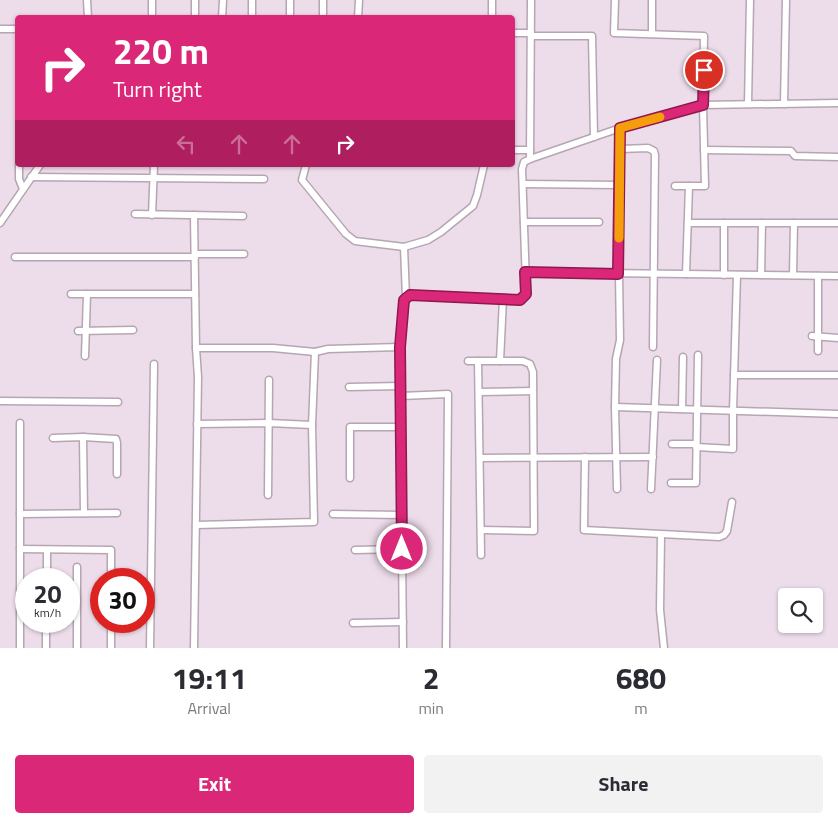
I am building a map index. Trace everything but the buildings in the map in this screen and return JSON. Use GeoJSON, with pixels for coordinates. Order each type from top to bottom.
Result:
{"type":"FeatureCollection","features":[{"type":"Feature","properties":{"kind":"street"},"geometry":{"type":"LineString","coordinates":[[88,0],[88,15]]}},
{"type":"Feature","properties":{"kind":"street"},"geometry":{"type":"LineString","coordinates":[[152,0],[152,15]]}},
{"type":"Feature","properties":{"kind":"street"},"geometry":{"type":"LineString","coordinates":[[195,0],[195,15]]}},
{"type":"Feature","properties":{"kind":"street"},"geometry":{"type":"LineString","coordinates":[[222,0],[222,15]]}},
{"type":"Feature","properties":{"kind":"street"},"geometry":{"type":"LineString","coordinates":[[252,0],[252,15]]}},
{"type":"Feature","properties":{"kind":"street"},"geometry":{"type":"LineString","coordinates":[[290,0],[290,15]]}},
{"type":"Feature","properties":{"kind":"street"},"geometry":{"type":"LineString","coordinates":[[323,0],[323,15]]}},
{"type":"Feature","properties":{"kind":"street"},"geometry":{"type":"LineString","coordinates":[[358,15],[359,0]]}},
{"type":"Feature","properties":{"kind":"street"},"geometry":{"type":"LineString","coordinates":[[492,0],[492,15]]}},
{"type":"Feature","properties":{"kind":"street"},"geometry":{"type":"LineString","coordinates":[[530,159],[531,0]]}},
{"type":"Feature","properties":{"kind":"street"},"geometry":{"type":"LineString","coordinates":[[615,0],[614,33],[704,36],[705,186],[675,186]]}},
{"type":"Feature","properties":{"kind":"street"},"geometry":{"type":"LineString","coordinates":[[652,0],[652,34]]}},
{"type":"Feature","properties":{"kind":"street"},"geometry":{"type":"LineString","coordinates":[[748,104],[750,0]]}},
{"type":"Feature","properties":{"kind":"street"},"geometry":{"type":"LineString","coordinates":[[784,104],[786,0]]}},
{"type":"Feature","properties":{"kind":"street"},"geometry":{"type":"LineString","coordinates":[[0,29],[15,29]]}},
{"type":"Feature","properties":{"kind":"street"},"geometry":{"type":"LineString","coordinates":[[515,33],[592,36],[594,137]]}},
{"type":"Feature","properties":{"kind":"street"},"geometry":{"type":"LineString","coordinates":[[406,297],[410,295],[520,300],[524,297],[526,294],[522,169],[524,162],[530,159],[620,128],[703,105],[838,103]]}},
{"type":"Feature","properties":{"kind":"street"},"geometry":{"type":"LineString","coordinates":[[617,489],[615,407],[616,359],[620,340],[618,274],[620,128]]}},
{"type":"Feature","properties":{"kind":"street"},"geometry":{"type":"LineString","coordinates":[[620,149],[648,148],[654,151],[655,155],[653,347]]}},
{"type":"Feature","properties":{"kind":"street"},"geometry":{"type":"LineString","coordinates":[[515,150],[530,150]]}},
{"type":"Feature","properties":{"kind":"street"},"geometry":{"type":"LineString","coordinates":[[704,150],[791,151],[795,156],[838,157]]}},
{"type":"Feature","properties":{"kind":"street"},"geometry":{"type":"LineString","coordinates":[[19,167],[19,179],[23,189]]}},
{"type":"Feature","properties":{"kind":"street"},"geometry":{"type":"LineString","coordinates":[[1,219],[38,167]]}},
{"type":"Feature","properties":{"kind":"street"},"geometry":{"type":"LineString","coordinates":[[152,215],[154,167]]}},
{"type":"Feature","properties":{"kind":"street"},"geometry":{"type":"LineString","coordinates":[[305,167],[302,180],[346,234],[355,241],[404,247],[428,240],[473,206],[484,167]]}},
{"type":"Feature","properties":{"kind":"street"},"geometry":{"type":"LineString","coordinates":[[31,177],[264,179]]}},
{"type":"Feature","properties":{"kind":"street"},"geometry":{"type":"LineString","coordinates":[[522,184],[619,185]]}},
{"type":"Feature","properties":{"kind":"street"},"geometry":{"type":"LineString","coordinates":[[686,274],[690,186]]}},
{"type":"Feature","properties":{"kind":"street"},"geometry":{"type":"LineString","coordinates":[[135,214],[243,216]]}},
{"type":"Feature","properties":{"kind":"street"},"geometry":{"type":"LineString","coordinates":[[194,216],[198,377],[194,648]]}},
{"type":"Feature","properties":{"kind":"street"},"geometry":{"type":"LineString","coordinates":[[524,222],[598,222]]}},
{"type":"Feature","properties":{"kind":"street"},"geometry":{"type":"LineString","coordinates":[[688,223],[838,223]]}},
{"type":"Feature","properties":{"kind":"street"},"geometry":{"type":"LineString","coordinates":[[724,223],[724,274]]}},
{"type":"Feature","properties":{"kind":"street"},"geometry":{"type":"LineString","coordinates":[[761,275],[762,223]]}},
{"type":"Feature","properties":{"kind":"street"},"geometry":{"type":"LineString","coordinates":[[793,275],[794,223]]}},
{"type":"Feature","properties":{"kind":"street"},"geometry":{"type":"LineString","coordinates":[[403,648],[400,347],[403,306],[406,297],[404,247]]}},
{"type":"Feature","properties":{"kind":"street"},"geometry":{"type":"LineString","coordinates":[[15,257],[244,254]]}},
{"type":"Feature","properties":{"kind":"street"},"geometry":{"type":"LineString","coordinates":[[525,272],[838,276]]}},
{"type":"Feature","properties":{"kind":"street"},"geometry":{"type":"LineString","coordinates":[[672,444],[733,448],[737,275]]}},
{"type":"Feature","properties":{"kind":"street"},"geometry":{"type":"LineString","coordinates":[[818,276],[815,336],[818,350]]}},
{"type":"Feature","properties":{"kind":"street"},"geometry":{"type":"LineString","coordinates":[[71,294],[195,294]]}},
{"type":"Feature","properties":{"kind":"street"},"geometry":{"type":"LineString","coordinates":[[85,356],[82,331],[86,294]]}},
{"type":"Feature","properties":{"kind":"street"},"geometry":{"type":"LineString","coordinates":[[500,362],[503,299]]}},
{"type":"Feature","properties":{"kind":"street"},"geometry":{"type":"LineString","coordinates":[[82,331],[133,330]]}},
{"type":"Feature","properties":{"kind":"street"},"geometry":{"type":"LineString","coordinates":[[815,336],[838,338]]}},
{"type":"Feature","properties":{"kind":"street"},"geometry":{"type":"LineString","coordinates":[[196,348],[273,348],[315,352],[400,347]]}},
{"type":"Feature","properties":{"kind":"street"},"geometry":{"type":"LineString","coordinates":[[196,525],[314,522],[312,425],[315,352]]}},
{"type":"Feature","properties":{"kind":"street"},"geometry":{"type":"LineString","coordinates":[[671,483],[696,483],[698,355]]}},
{"type":"Feature","properties":{"kind":"street"},"geometry":{"type":"LineString","coordinates":[[682,409],[684,356]]}},
{"type":"Feature","properties":{"kind":"street"},"geometry":{"type":"LineString","coordinates":[[651,490],[656,360]]}},
{"type":"Feature","properties":{"kind":"street"},"geometry":{"type":"LineString","coordinates":[[468,362],[522,362],[530,364],[533,372],[534,531],[481,530]]}},
{"type":"Feature","properties":{"kind":"street"},"geometry":{"type":"LineString","coordinates":[[478,362],[481,555]]}},
{"type":"Feature","properties":{"kind":"street"},"geometry":{"type":"LineString","coordinates":[[150,648],[154,364]]}},
{"type":"Feature","properties":{"kind":"street"},"geometry":{"type":"LineString","coordinates":[[734,375],[838,376]]}},
{"type":"Feature","properties":{"kind":"street"},"geometry":{"type":"LineString","coordinates":[[268,496],[269,380]]}},
{"type":"Feature","properties":{"kind":"street"},"geometry":{"type":"LineString","coordinates":[[349,387],[401,386]]}},
{"type":"Feature","properties":{"kind":"street"},"geometry":{"type":"LineString","coordinates":[[479,392],[533,391]]}},
{"type":"Feature","properties":{"kind":"street"},"geometry":{"type":"LineString","coordinates":[[401,396],[448,394],[446,648]]}},
{"type":"Feature","properties":{"kind":"street"},"geometry":{"type":"LineString","coordinates":[[0,402],[118,402]]}},
{"type":"Feature","properties":{"kind":"street"},"geometry":{"type":"LineString","coordinates":[[615,407],[838,414]]}},
{"type":"Feature","properties":{"kind":"street"},"geometry":{"type":"LineString","coordinates":[[20,423],[20,648]]}},
{"type":"Feature","properties":{"kind":"street"},"geometry":{"type":"LineString","coordinates":[[197,424],[269,423],[312,425]]}},
{"type":"Feature","properties":{"kind":"street"},"geometry":{"type":"LineString","coordinates":[[350,478],[350,427],[401,427]]}},
{"type":"Feature","properties":{"kind":"street"},"geometry":{"type":"LineString","coordinates":[[83,437],[84,513]]}},
{"type":"Feature","properties":{"kind":"street"},"geometry":{"type":"LineString","coordinates":[[54,438],[116,439],[117,474]]}},
{"type":"Feature","properties":{"kind":"street"},"geometry":{"type":"LineString","coordinates":[[586,457],[584,530],[719,537],[727,531],[732,502]]}},
{"type":"Feature","properties":{"kind":"street"},"geometry":{"type":"LineString","coordinates":[[480,458],[653,457]]}},
{"type":"Feature","properties":{"kind":"street"},"geometry":{"type":"LineString","coordinates":[[20,514],[118,513]]}},
{"type":"Feature","properties":{"kind":"street"},"geometry":{"type":"LineString","coordinates":[[333,514],[402,515]]}},
{"type":"Feature","properties":{"kind":"street"},"geometry":{"type":"LineString","coordinates":[[661,535],[660,610],[664,648]]}},
{"type":"Feature","properties":{"kind":"street"},"geometry":{"type":"LineString","coordinates":[[355,550],[402,549]]}},
{"type":"Feature","properties":{"kind":"street"},"geometry":{"type":"LineString","coordinates":[[20,550],[111,550],[111,568]]}},
{"type":"Feature","properties":{"kind":"street"},"geometry":{"type":"LineString","coordinates":[[46,568],[47,550]]}},
{"type":"Feature","properties":{"kind":"street"},"geometry":{"type":"LineString","coordinates":[[77,567],[77,648]]}},
{"type":"Feature","properties":{"kind":"street"},"geometry":{"type":"LineString","coordinates":[[353,623],[403,622]]}},
{"type":"Feature","properties":{"kind":"street"},"geometry":{"type":"LineString","coordinates":[[46,633],[46,648]]}},
{"type":"Feature","properties":{"kind":"street"},"geometry":{"type":"LineString","coordinates":[[111,633],[111,648]]}},
{"type":"Feature","properties":{"kind":"slow traffic"},"geometry":{"type":"LineString","coordinates":[[619,238],[620,128],[660,117]]}},
{"type":"Feature","properties":{"kind":"route"},"geometry":{"type":"LineString","coordinates":[[402,549],[400,347],[404,300],[410,295],[520,300],[526,294],[525,272],[618,274],[620,128],[703,105],[704,70]]}}]}
